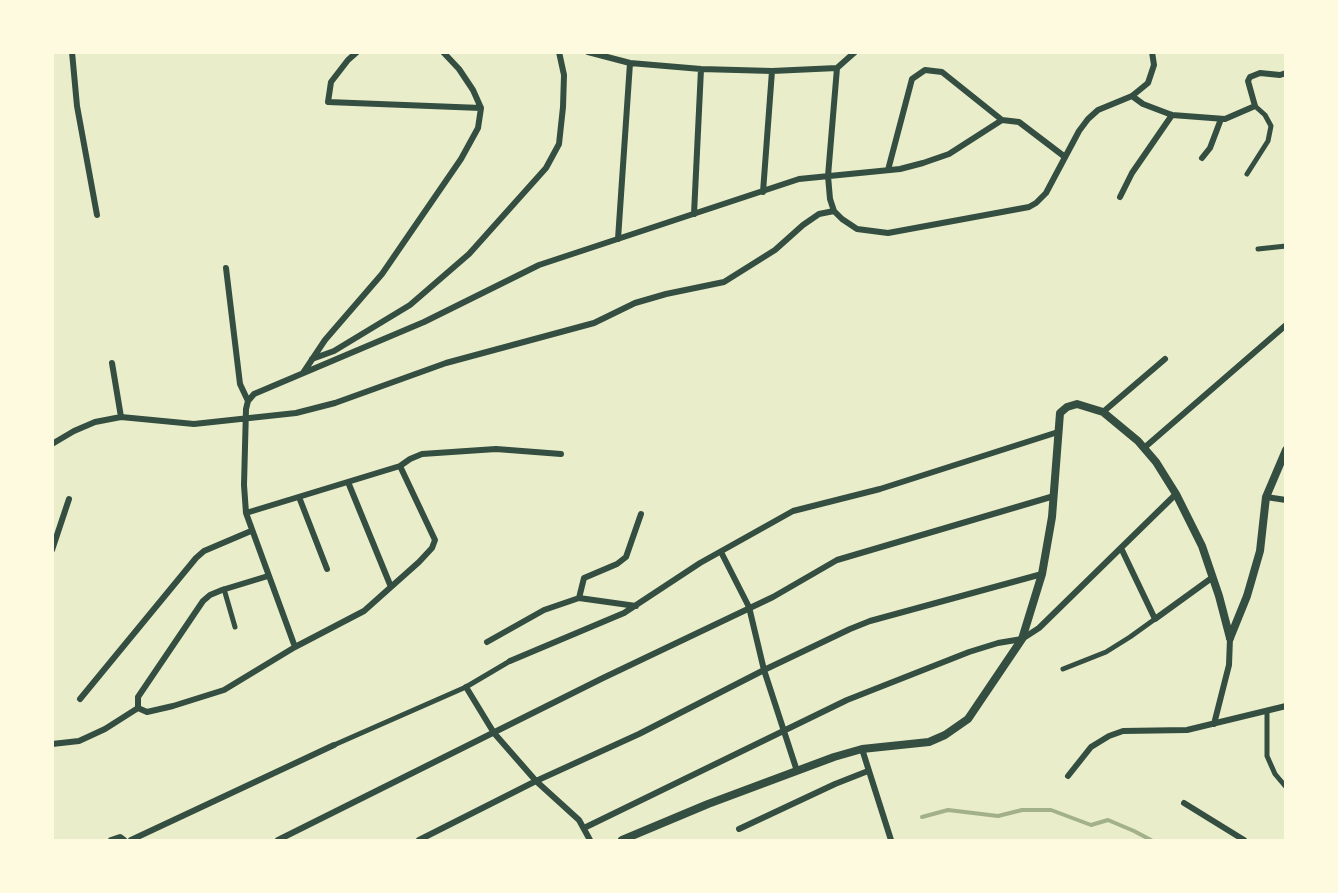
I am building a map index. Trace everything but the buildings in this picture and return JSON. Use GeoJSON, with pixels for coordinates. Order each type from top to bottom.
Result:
{"type":"FeatureCollection","features":[{"type":"Feature","properties":{"kind":"street"},"geometry":{"type":"LineString","coordinates":[[72,52],[77,106],[97,215]]}},
{"type":"Feature","properties":{"kind":"street"},"geometry":{"type":"LineString","coordinates":[[357,52],[331,82],[328,102],[481,108]]}},
{"type":"Feature","properties":{"kind":"street"},"geometry":{"type":"LineString","coordinates":[[303,374],[325,340],[382,274],[461,159],[478,128],[481,108],[473,90],[459,69],[443,52]]}},
{"type":"Feature","properties":{"kind":"street"},"geometry":{"type":"LineString","coordinates":[[312,359],[334,351],[410,304],[469,255],[546,168],[559,144],[564,75],[560,52]]}},
{"type":"Feature","properties":{"kind":"street"},"geometry":{"type":"LineString","coordinates":[[588,52],[630,63],[701,69],[772,71],[837,68],[855,52]]}},
{"type":"Feature","properties":{"kind":"street"},"geometry":{"type":"LineString","coordinates":[[837,68],[827,187],[834,211],[857,229],[888,233],[1029,207],[1046,193],[1079,131],[1088,119],[1098,110],[1132,96],[1148,83],[1154,64],[1152,52]]}},
{"type":"Feature","properties":{"kind":"street"},"geometry":{"type":"LineString","coordinates":[[618,239],[630,63]]}},
{"type":"Feature","properties":{"kind":"street"},"geometry":{"type":"LineString","coordinates":[[694,214],[701,69]]}},
{"type":"Feature","properties":{"kind":"street"},"geometry":{"type":"LineString","coordinates":[[888,170],[912,79],[925,70],[942,72],[1002,120],[1019,122],[1065,158]]}},
{"type":"Feature","properties":{"kind":"street"},"geometry":{"type":"LineString","coordinates":[[763,192],[772,71]]}},
{"type":"Feature","properties":{"kind":"street"},"geometry":{"type":"LineString","coordinates":[[1247,174],[1268,141],[1271,126],[1265,115],[1255,106],[1248,81],[1250,77],[1260,73],[1280,75],[1286,73]]}},
{"type":"Feature","properties":{"kind":"street"},"geometry":{"type":"LineString","coordinates":[[1132,96],[1143,105],[1172,115],[1221,119],[1255,106]]}},
{"type":"Feature","properties":{"kind":"street"},"geometry":{"type":"LineString","coordinates":[[1120,197],[1132,173],[1172,115]]}},
{"type":"Feature","properties":{"kind":"street"},"geometry":{"type":"LineString","coordinates":[[1202,158],[1210,148],[1221,119]]}},
{"type":"Feature","properties":{"kind":"street"},"geometry":{"type":"LineString","coordinates":[[248,401],[254,394],[424,322],[539,265],[799,179],[888,170],[923,163],[948,154],[1002,120]]}},
{"type":"Feature","properties":{"kind":"street"},"geometry":{"type":"LineString","coordinates":[[52,444],[74,430],[95,422],[121,417],[194,424],[296,413],[335,403],[446,363],[594,323],[635,303],[724,282],[775,250],[819,214],[834,211]]}},
{"type":"Feature","properties":{"kind":"street"},"geometry":{"type":"LineString","coordinates":[[1258,249],[1286,246]]}},
{"type":"Feature","properties":{"kind":"street"},"geometry":{"type":"LineString","coordinates":[[226,268],[240,384],[248,401],[244,485],[246,513],[295,647]]}},
{"type":"Feature","properties":{"kind":"street"},"geometry":{"type":"LineString","coordinates":[[1144,448],[1286,325]]}},
{"type":"Feature","properties":{"kind":"street"},"geometry":{"type":"LineString","coordinates":[[1103,412],[1165,359]]}},
{"type":"Feature","properties":{"kind":"street"},"geometry":{"type":"LineString","coordinates":[[112,363],[121,417]]}},
{"type":"Feature","properties":{"kind":"street"},"geometry":{"type":"LineString","coordinates":[[622,840],[708,804],[862,749],[929,742],[945,735],[968,719],[1022,639],[1042,574],[1054,496],[1060,413],[1067,407],[1077,404],[1103,412],[1144,448],[1156,462],[1176,494],[1202,546],[1230,638],[1229,665],[1214,724]]}},
{"type":"Feature","properties":{"kind":"street"},"geometry":{"type":"LineString","coordinates":[[131,840],[334,745],[466,687],[510,661],[637,606],[721,552],[793,511],[880,489],[1058,432]]}},
{"type":"Feature","properties":{"kind":"street"},"geometry":{"type":"LineString","coordinates":[[246,513],[400,466],[422,454],[496,449],[561,454]]}},
{"type":"Feature","properties":{"kind":"street"},"geometry":{"type":"LineString","coordinates":[[1230,638],[1247,596],[1260,551],[1266,497],[1286,450]]}},
{"type":"Feature","properties":{"kind":"street"},"geometry":{"type":"LineString","coordinates":[[138,708],[147,712],[224,690],[295,647],[364,611],[419,562],[432,548],[435,540],[400,466]]}},
{"type":"Feature","properties":{"kind":"street"},"geometry":{"type":"LineString","coordinates":[[348,482],[391,587]]}},
{"type":"Feature","properties":{"kind":"street"},"geometry":{"type":"LineString","coordinates":[[584,828],[705,770],[783,729],[906,675],[998,643],[1022,639],[1039,628],[1176,494]]}},
{"type":"Feature","properties":{"kind":"street"},"geometry":{"type":"LineString","coordinates":[[299,496],[327,568]]}},
{"type":"Feature","properties":{"kind":"street"},"geometry":{"type":"LineString","coordinates":[[278,840],[603,678],[773,597],[837,560],[1054,496]]}},
{"type":"Feature","properties":{"kind":"street"},"geometry":{"type":"LineString","coordinates":[[1266,497],[1286,500]]}},
{"type":"Feature","properties":{"kind":"street"},"geometry":{"type":"LineString","coordinates":[[52,550],[69,499]]}},
{"type":"Feature","properties":{"kind":"street"},"geometry":{"type":"LineString","coordinates":[[579,597],[585,578],[617,564],[626,556],[641,514]]}},
{"type":"Feature","properties":{"kind":"street"},"geometry":{"type":"LineString","coordinates":[[80,699],[196,558],[204,551],[251,531]]}},
{"type":"Feature","properties":{"kind":"street"},"geometry":{"type":"LineString","coordinates":[[1121,548],[1155,619]]}},
{"type":"Feature","properties":{"kind":"street"},"geometry":{"type":"LineString","coordinates":[[721,552],[749,607],[764,670],[797,771]]}},
{"type":"Feature","properties":{"kind":"street"},"geometry":{"type":"LineString","coordinates":[[419,840],[536,781],[639,734],[764,670],[870,621],[1042,574]]}},
{"type":"Feature","properties":{"kind":"street"},"geometry":{"type":"LineString","coordinates":[[138,708],[138,697],[203,602],[210,595],[224,589],[268,576]]}},
{"type":"Feature","properties":{"kind":"street"},"geometry":{"type":"LineString","coordinates":[[1063,669],[1106,652],[1213,577]]}},
{"type":"Feature","properties":{"kind":"street"},"geometry":{"type":"LineString","coordinates":[[224,589],[235,627]]}},
{"type":"Feature","properties":{"kind":"street"},"geometry":{"type":"LineString","coordinates":[[487,642],[544,610],[579,597],[637,606]]}},
{"type":"Feature","properties":{"kind":"street"},"geometry":{"type":"LineString","coordinates":[[466,687],[494,734],[536,781],[579,820],[590,840]]}},
{"type":"Feature","properties":{"kind":"street"},"geometry":{"type":"LineString","coordinates":[[1068,776],[1091,747],[1109,736],[1124,732],[1187,730],[1286,706]]}},
{"type":"Feature","properties":{"kind":"street"},"geometry":{"type":"LineString","coordinates":[[52,744],[79,741],[105,729],[138,708]]}},
{"type":"Feature","properties":{"kind":"street"},"geometry":{"type":"LineString","coordinates":[[1267,711],[1267,756],[1275,774],[1286,787]]}},
{"type":"Feature","properties":{"kind":"street"},"geometry":{"type":"LineString","coordinates":[[862,749],[891,840]]}},
{"type":"Feature","properties":{"kind":"street"},"geometry":{"type":"LineString","coordinates":[[740,829],[868,771]]}},
{"type":"Feature","properties":{"kind":"street"},"geometry":{"type":"LineString","coordinates":[[1184,803],[1244,840]]}},
{"type":"Feature","properties":{"kind":"street"},"geometry":{"type":"LineString","coordinates":[[111,840],[122,839]]}},
{"type":"Feature","properties":{"kind":"waterway"},"geometry":{"type":"LineString","coordinates":[[922,817],[948,810],[998,816],[1022,810],[1051,810],[1091,825],[1108,820],[1151,840]]}}]}
